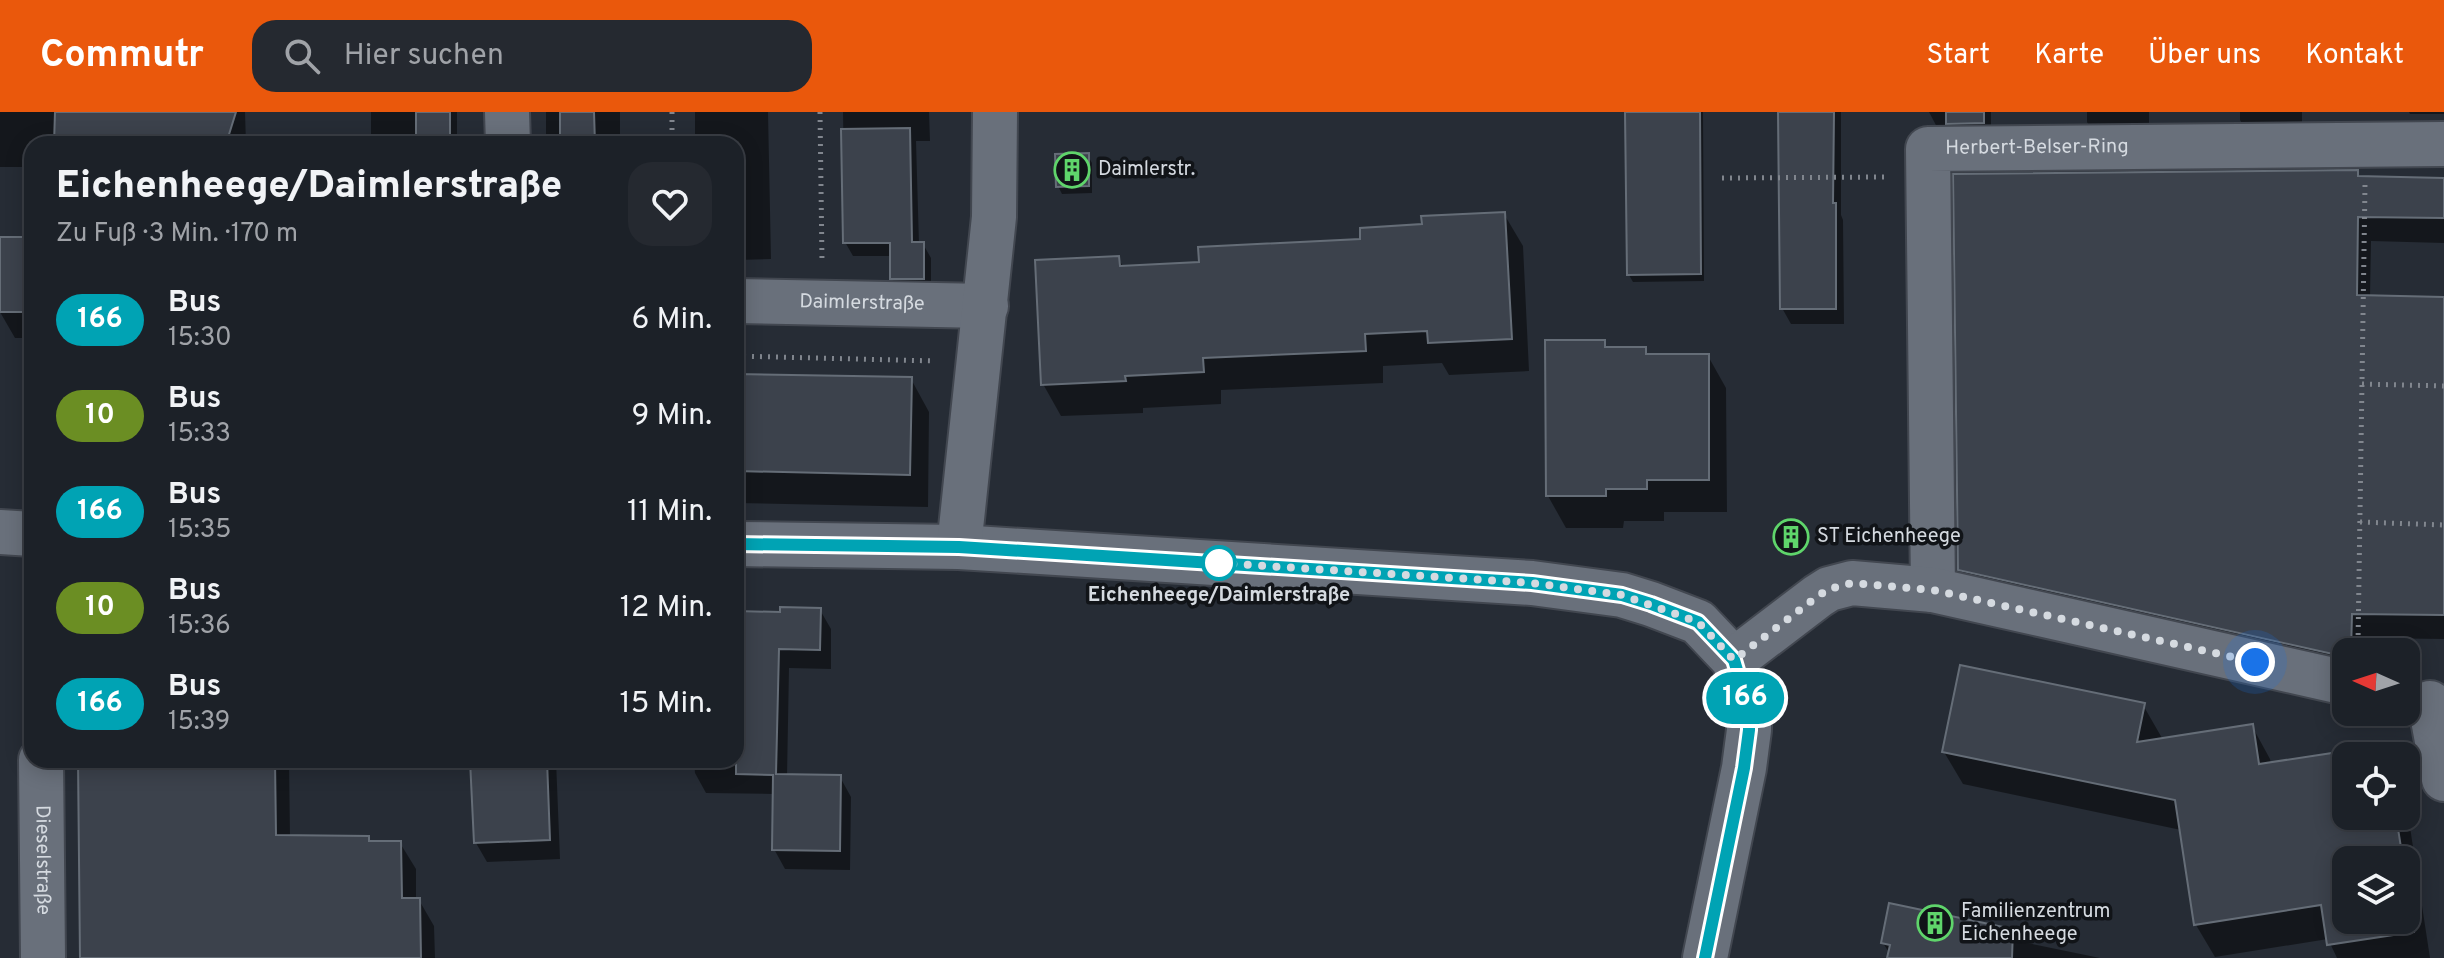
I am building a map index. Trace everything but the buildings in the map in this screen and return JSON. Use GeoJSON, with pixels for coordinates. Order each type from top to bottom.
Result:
{"type":"FeatureCollection","features":[{"type":"Feature","properties":{"kind":"street"},"geometry":{"type":"LineString","coordinates":[[507,112],[508,136]]}},
{"type":"Feature","properties":{"kind":"street"},"geometry":{"type":"LineString","coordinates":[[959,547],[994,217],[995,112]]}},
{"type":"Feature","properties":{"kind":"street","name":"Herbert-Belser-Ring"},"geometry":{"type":"LineString","coordinates":[[1933,590],[1928,149],[2444,144]]}},
{"type":"Feature","properties":{"kind":"street","name":"Daimlerstraße"},"geometry":{"type":"LineString","coordinates":[[744,301],[986,306]]}},
{"type":"Feature","properties":{"kind":"street"},"geometry":{"type":"LineString","coordinates":[[0,532],[24,534]]}},
{"type":"Feature","properties":{"kind":"street"},"geometry":{"type":"LineString","coordinates":[[744,544],[959,547],[1532,583],[1622,595],[1698,622],[1734,660],[1749,711],[1744,768],[1705,958]]}},
{"type":"Feature","properties":{"kind":"street"},"geometry":{"type":"LineString","coordinates":[[1734,660],[1829,589],[1852,583],[1933,590],[2332,680]]}},
{"type":"Feature","properties":{"kind":"street"},"geometry":{"type":"LineString","coordinates":[[2427,700],[2444,779]]}},
{"type":"Feature","properties":{"kind":"street","name":"Dieselstraße"},"geometry":{"type":"LineString","coordinates":[[41,768],[43,958]]}},
{"type":"Feature","properties":{"kind":"path"},"geometry":{"type":"LineString","coordinates":[[672,112],[672,136]]}},
{"type":"Feature","properties":{"kind":"path"},"geometry":{"type":"LineString","coordinates":[[820,112],[822,302]]}},
{"type":"Feature","properties":{"kind":"path"},"geometry":{"type":"LineString","coordinates":[[2357,638],[2366,145]]}},
{"type":"Feature","properties":{"kind":"path"},"geometry":{"type":"LineString","coordinates":[[1722,178],[1929,176]]}},
{"type":"Feature","properties":{"kind":"path"},"geometry":{"type":"LineString","coordinates":[[744,356],[980,362]]}},
{"type":"Feature","properties":{"kind":"path"},"geometry":{"type":"LineString","coordinates":[[2362,384],[2444,386]]}},
{"type":"Feature","properties":{"kind":"path"},"geometry":{"type":"LineString","coordinates":[[2360,522],[2444,525]]}},
{"type":"Feature","properties":{"kind":"bus line","name":"166"},"geometry":{"type":"LineString","coordinates":[[744,544],[959,547],[1532,583],[1622,595],[1698,622],[1734,660],[1749,711],[1744,768],[1705,958]]}},
{"type":"Feature","properties":{"kind":"place","name":"Daimlerstr."},"geometry":{"type":"Point","coordinates":[1072,170]}},
{"type":"Feature","properties":{"kind":"place","name":"ST Eichenheege"},"geometry":{"type":"Point","coordinates":[1791,537]}},
{"type":"Feature","properties":{"kind":"place","name":"Eichenheege/Daimlerstraße"},"geometry":{"type":"Point","coordinates":[1219,563]}},
{"type":"Feature","properties":{"kind":"place","name":"Familienzentrum Eichenheege"},"geometry":{"type":"Point","coordinates":[1935,923]}},
{"type":"Feature","properties":{"kind":"route"},"geometry":{"type":"LineString","coordinates":[[1219,563],[1532,583],[1622,595],[1698,622],[1734,660],[1818,596],[1829,589],[1852,583],[1933,590],[2255,662]]}}]}
